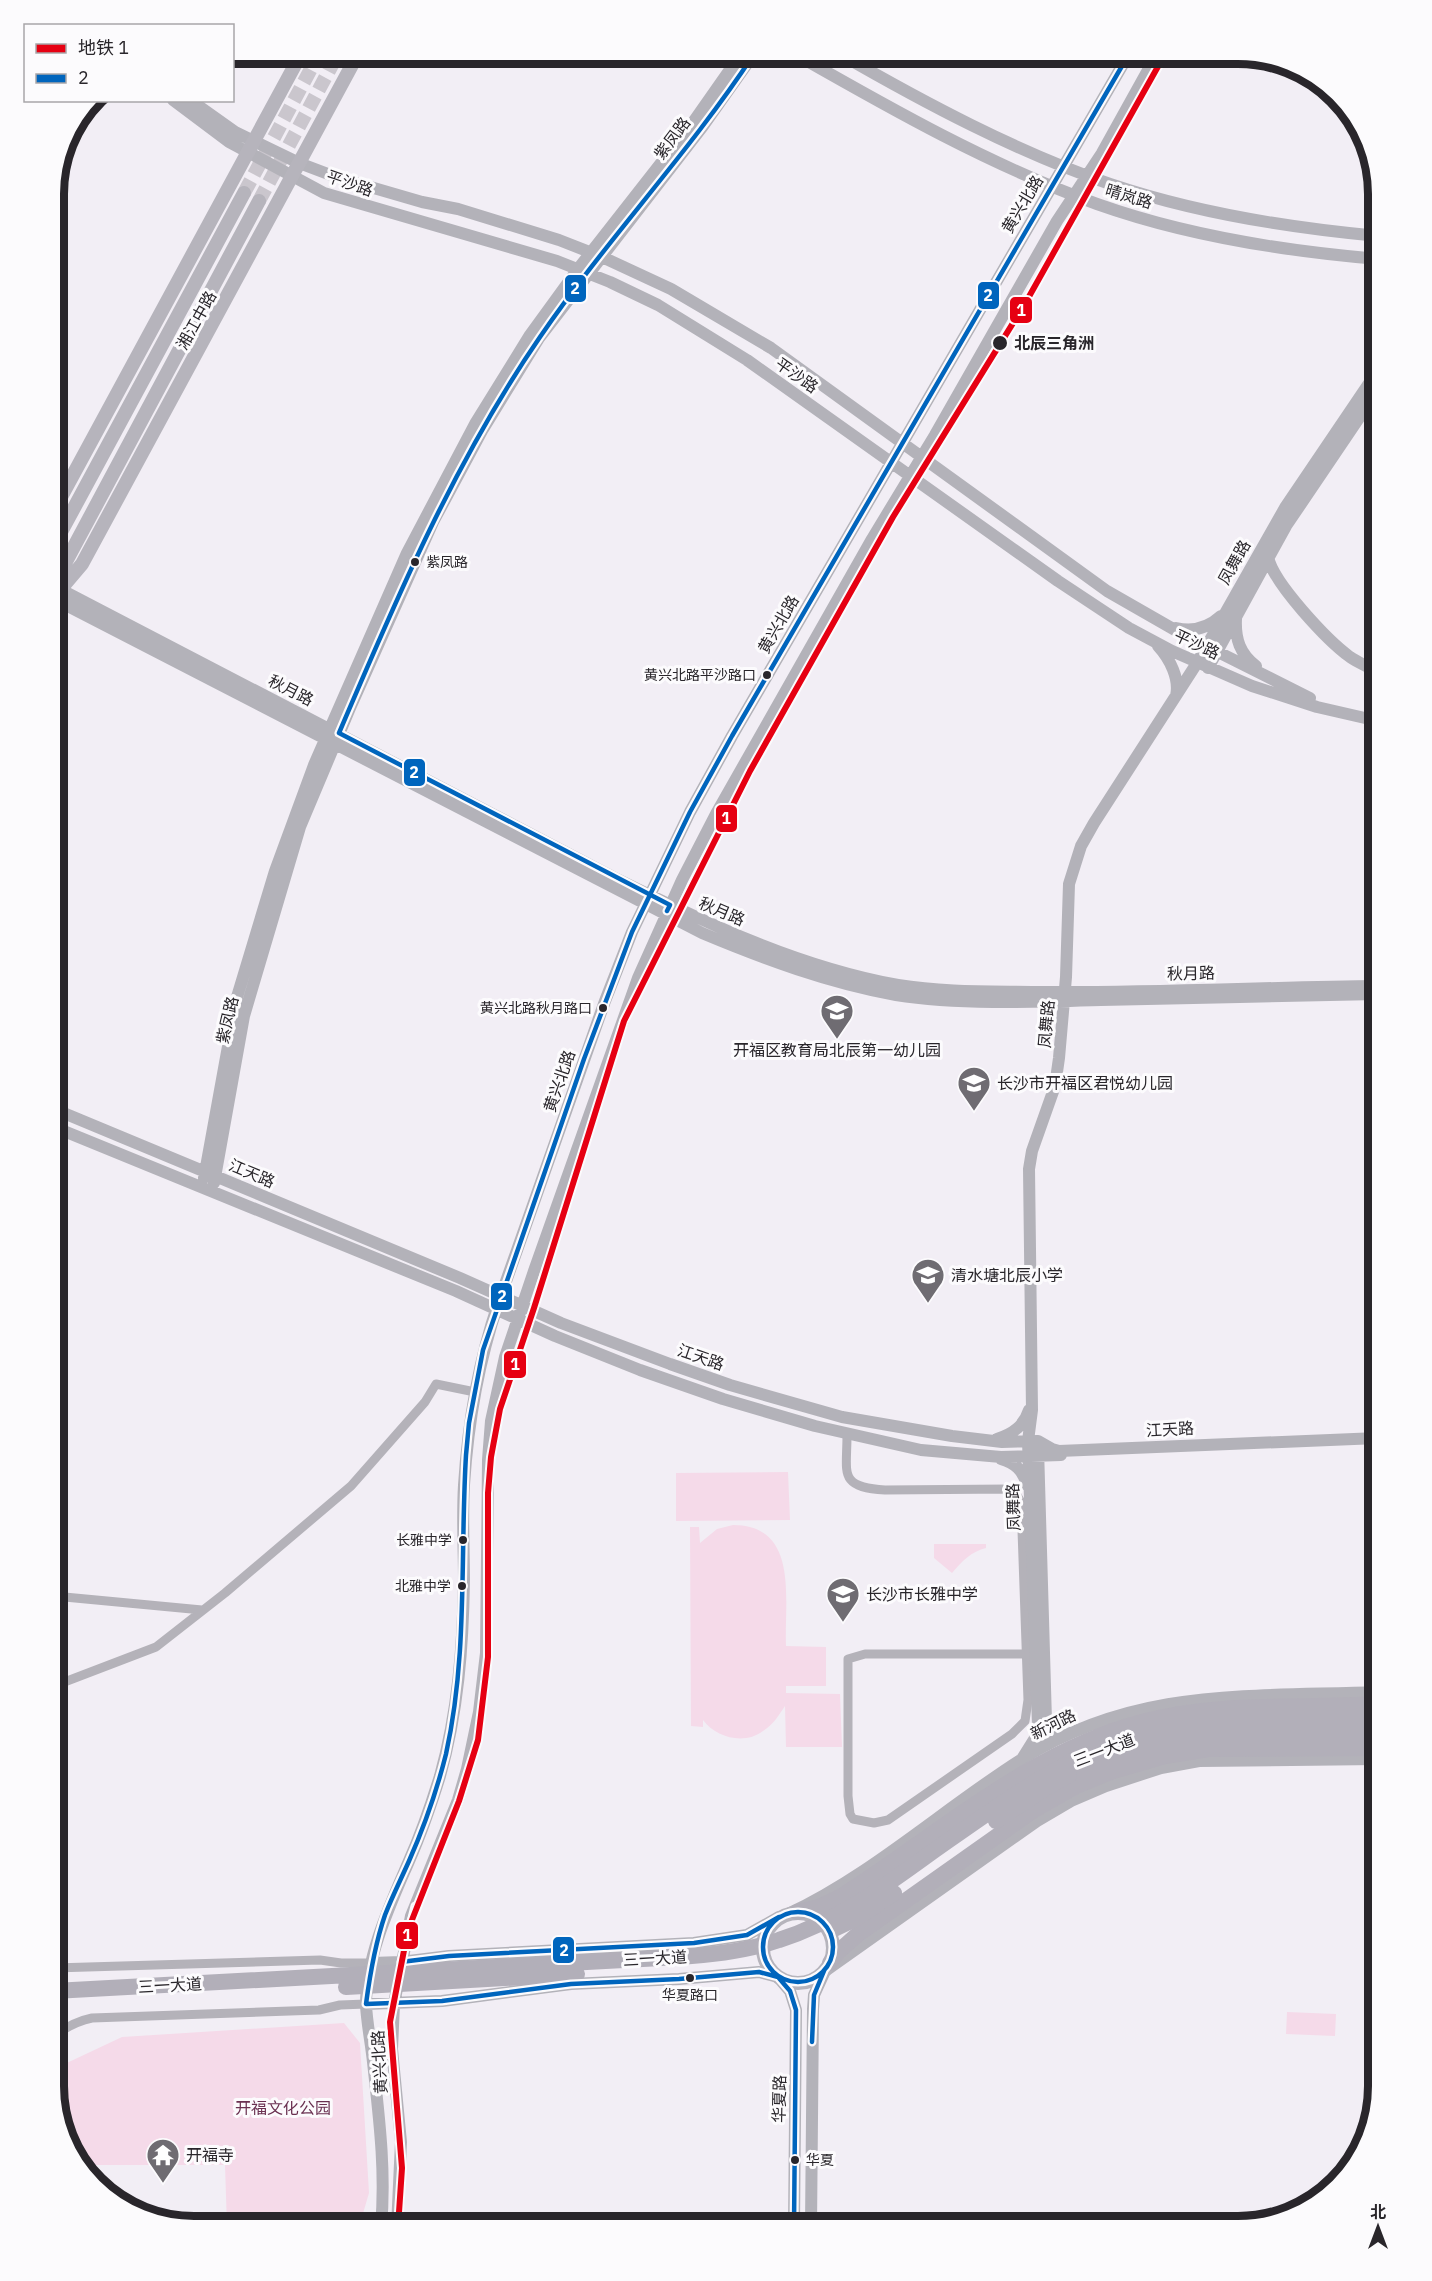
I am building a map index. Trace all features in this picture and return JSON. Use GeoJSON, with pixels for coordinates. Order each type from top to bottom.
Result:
{"type":"FeatureCollection","features":[{"type":"Feature","properties":{"kind":"highway"},"geometry":{"type":"LineString","coordinates":[[788,1914],[819,1907],[840,1897],[1016,1778],[1054,1755],[1068,1742],[1143,1722],[1200,1711],[1368,1704]]}},
{"type":"Feature","properties":{"kind":"highway"},"geometry":{"type":"LineString","coordinates":[[1163,1737],[1200,1711]]}},
{"type":"Feature","properties":{"kind":"highway","name":"三一大道"},"geometry":{"type":"LineString","coordinates":[[64,1990],[699,1956],[746,1949],[802,1932],[842,1912],[884,1887],[1026,1786],[1086,1754],[1114,1751],[1202,1724],[1235,1721],[1368,1720]]}},
{"type":"Feature","properties":{"kind":"highway","name":"三一大道"},"geometry":{"type":"LineString","coordinates":[[1163,1737],[1368,1736]]}},
{"type":"Feature","properties":{"kind":"highway"},"geometry":{"type":"LineString","coordinates":[[1163,1737],[1209,1749]]}},
{"type":"Feature","properties":{"kind":"highway"},"geometry":{"type":"LineString","coordinates":[[1068,1742],[1114,1751]]}},
{"type":"Feature","properties":{"kind":"highway"},"geometry":{"type":"LineString","coordinates":[[827,1967],[838,1952],[856,1935],[1007,1827],[1055,1797],[1083,1783],[1147,1760],[1182,1752],[1209,1749],[1368,1748]]}},
{"type":"Feature","properties":{"kind":"highway"},"geometry":{"type":"LineString","coordinates":[[1083,1783],[1114,1751]]}},
{"type":"Feature","properties":{"kind":"highway","name":"三一大道"},"geometry":{"type":"LineString","coordinates":[[64,2000],[642,1970],[717,1965],[760,1957],[798,1945],[857,1918],[1044,1789],[1114,1751]]}},
{"type":"Feature","properties":{"kind":"main road"},"geometry":{"type":"LineString","coordinates":[[65,490],[295,65]]}},
{"type":"Feature","properties":{"kind":"main road","name":"湘江中路"},"geometry":{"type":"LineString","coordinates":[[65,582],[82,564],[352,65]]}},
{"type":"Feature","properties":{"kind":"main road","name":"湘江中路"},"geometry":{"type":"LineString","coordinates":[[65,525],[244,193]]}},
{"type":"Feature","properties":{"kind":"main road","name":"湘江中路"},"geometry":{"type":"LineString","coordinates":[[65,574],[259,201]]}},
{"type":"Feature","properties":{"kind":"main road"},"geometry":{"type":"LineString","coordinates":[[788,1914],[815,1916],[828,1928],[834,1946],[827,1967],[808,1982],[788,1982],[778,1977],[765,1962],[763,1952],[766,1932],[788,1914]]}},
{"type":"Feature","properties":{"kind":"street","name":"紫凤路"},"geometry":{"type":"LineString","coordinates":[[207,1190],[247,1006],[300,827],[332,736],[459,472],[539,338],[595,254],[733,65]]}},
{"type":"Feature","properties":{"kind":"street","name":"紫凤路"},"geometry":{"type":"LineString","coordinates":[[595,254],[667,173],[746,65]]}},
{"type":"Feature","properties":{"kind":"street","name":"晴岚路"},"geometry":{"type":"LineString","coordinates":[[814,65],[909,120],[1052,186],[1098,204],[1232,240],[1315,254],[1368,258]]}},
{"type":"Feature","properties":{"kind":"street","name":"晴岚路"},"geometry":{"type":"LineString","coordinates":[[860,65],[977,128],[1087,175],[1162,199],[1209,210],[1314,229],[1368,236]]}},
{"type":"Feature","properties":{"kind":"street","name":"黄兴北路"},"geometry":{"type":"LineString","coordinates":[[382,2216],[384,2187],[382,2146],[366,2004],[372,1963],[385,1916],[431,1803],[445,1756],[455,1709],[462,1648],[464,1487],[470,1423],[483,1350],[496,1310],[605,1001],[647,900],[690,812],[1123,65]]}},
{"type":"Feature","properties":{"kind":"street","name":"黄兴北路"},"geometry":{"type":"LineString","coordinates":[[398,2216],[401,2142],[392,2049],[394,2004],[411,1916],[458,1800],[479,1713],[487,1631],[488,1460],[491,1421],[505,1356],[522,1306],[626,1011],[668,910],[716,814],[750,751],[1151,65]]}},
{"type":"Feature","properties":{"kind":"street","name":"平沙路"},"geometry":{"type":"LineString","coordinates":[[176,102],[211,130],[250,147],[336,177],[422,202],[458,209],[560,240],[670,289],[746,332],[1086,577],[1167,626],[1297,693],[1318,701],[1368,713]]}},
{"type":"Feature","properties":{"kind":"street","name":"平沙路"},"geometry":{"type":"LineString","coordinates":[[193,102],[250,147],[292,176],[324,193],[341,200],[483,239],[583,271],[658,305],[705,332],[764,372],[1092,604],[1151,639],[1202,665],[1282,697],[1368,718]]}},
{"type":"Feature","properties":{"kind":"street","name":"凤舞路"},"geometry":{"type":"LineString","coordinates":[[1022,1759],[1037,1735],[1038,1725],[1029,1493],[1033,1441],[1029,1169],[1032,1151],[1055,1086],[1064,996],[1069,884],[1073,866],[1094,824],[1175,700],[1212,649],[1286,506],[1368,385]]}},
{"type":"Feature","properties":{"kind":"street","name":"凤舞路"},"geometry":{"type":"LineString","coordinates":[[1233,610],[1319,475],[1368,404]]}},
{"type":"Feature","properties":{"kind":"street"},"geometry":{"type":"LineString","coordinates":[[1268,557],[1276,576],[1335,645],[1368,666]]}},
{"type":"Feature","properties":{"kind":"street","name":"秋月路"},"geometry":{"type":"LineString","coordinates":[[65,596],[668,910],[702,933],[776,962],[838,981],[884,992],[949,1000],[1368,986]]}},
{"type":"Feature","properties":{"kind":"street"},"geometry":{"type":"LineString","coordinates":[[1167,626],[1182,629],[1201,628],[1233,610],[1241,650],[1251,663],[1271,678]]}},
{"type":"Feature","properties":{"kind":"street"},"geometry":{"type":"LineString","coordinates":[[1151,639],[1164,653],[1174,675],[1177,691],[1175,700]]}},
{"type":"Feature","properties":{"kind":"street","name":"秋月路"},"geometry":{"type":"LineString","coordinates":[[1064,996],[1368,994]]}},
{"type":"Feature","properties":{"kind":"street","name":"江天路"},"geometry":{"type":"LineString","coordinates":[[65,1113],[638,1353],[794,1404],[842,1417],[897,1428],[985,1440],[1033,1441],[1059,1450],[1368,1440]]}},
{"type":"Feature","properties":{"kind":"street","name":"江天路"},"geometry":{"type":"LineString","coordinates":[[65,1131],[640,1370],[777,1416],[847,1435],[921,1450],[988,1456],[1059,1455],[1368,1440]]}},
{"type":"Feature","properties":{"kind":"street"},"geometry":{"type":"LineString","coordinates":[[64,1682],[156,1647],[351,1486],[425,1402],[436,1384],[475,1392]]}},
{"type":"Feature","properties":{"kind":"street"},"geometry":{"type":"LineString","coordinates":[[985,1440],[1004,1437],[1019,1427],[1028,1414],[1032,1394]]}},
{"type":"Feature","properties":{"kind":"street"},"geometry":{"type":"LineString","coordinates":[[847,1435],[847,1474],[855,1485],[867,1489],[885,1490],[1009,1489],[1016,1494],[1021,1502],[1026,1654],[1027,1713],[1025,1721],[1012,1734],[888,1820],[874,1822],[853,1819],[850,1814],[848,1796],[848,1659],[852,1656],[866,1654],[1026,1654]]}},
{"type":"Feature","properties":{"kind":"street"},"geometry":{"type":"LineString","coordinates":[[1039,1477],[1043,1465],[1059,1455]]}},
{"type":"Feature","properties":{"kind":"street"},"geometry":{"type":"LineString","coordinates":[[988,1456],[1004,1459],[1017,1466],[1026,1479],[1029,1493]]}},
{"type":"Feature","properties":{"kind":"street","name":"凤舞路"},"geometry":{"type":"LineString","coordinates":[[1033,1456],[1039,1477],[1046,1721],[1052,1734],[1068,1742]]}},
{"type":"Feature","properties":{"kind":"street"},"geometry":{"type":"LineString","coordinates":[[64,1597],[202,1610]]}},
{"type":"Feature","properties":{"kind":"street","name":"新河路"},"geometry":{"type":"LineString","coordinates":[[372,1963],[449,1956],[704,1942],[747,1935],[821,1897],[860,1873],[1022,1759],[1068,1742],[1114,1716],[1177,1702],[1209,1698],[1368,1692]]}},
{"type":"Feature","properties":{"kind":"street"},"geometry":{"type":"LineString","coordinates":[[827,1967],[1037,1821],[1071,1801],[1106,1786],[1161,1768],[1199,1761],[1368,1759]]}},
{"type":"Feature","properties":{"kind":"street"},"geometry":{"type":"LineString","coordinates":[[64,1968],[320,1960],[341,1964],[372,1963]]}},
{"type":"Feature","properties":{"kind":"street","name":"华夏路"},"geometry":{"type":"LineString","coordinates":[[811,2217],[813,2009],[814,1995],[827,1967]]}},
{"type":"Feature","properties":{"kind":"street"},"geometry":{"type":"LineString","coordinates":[[64,2029],[74,2023],[92,2018],[320,2010],[366,2004],[442,2001],[571,1984],[679,1979],[747,1972],[767,1973],[778,1977]]}},
{"type":"Feature","properties":{"kind":"street","name":"华夏路"},"geometry":{"type":"LineString","coordinates":[[778,1977],[790,1991],[796,2010],[794,2217]]}},
{"type":"Feature","properties":{"kind":"green space"},"geometry":{"type":"Polygon","coordinates":[[[788,1472],[790,1520],[676,1521],[676,1473],[788,1472]]]}},
{"type":"Feature","properties":{"kind":"green space"},"geometry":{"type":"Polygon","coordinates":[[[733,1525],[754,1528],[769,1538],[779,1551],[786,1588],[786,1646],[826,1647],[826,1686],[786,1686],[786,1693],[840,1694],[842,1747],[786,1747],[785,1706],[770,1726],[748,1738],[731,1738],[723,1735],[703,1720],[703,1727],[691,1726],[690,1527],[699,1527],[700,1543],[717,1529],[733,1525]]]}},
{"type":"Feature","properties":{"kind":"green space"},"geometry":{"type":"Polygon","coordinates":[[[934,1544],[986,1544],[986,1548],[967,1558],[952,1573],[934,1558],[934,1544]]]}},
{"type":"Feature","properties":{"kind":"green space"},"geometry":{"type":"Polygon","coordinates":[[[1287,2012],[1336,2014],[1335,2036],[1286,2034],[1287,2012]]]}},
{"type":"Feature","properties":{"kind":"green space","name":"开福文化公园"},"geometry":{"type":"Polygon","coordinates":[[[344,2023],[360,2043],[369,2193],[362,2216],[227,2216],[225,2165],[91,2165],[71,2128],[64,2086],[64,2064],[122,2037],[344,2023]]]}},
{"type":"Feature","properties":{"kind":"tunnel"},"geometry":{"type":"LineString","coordinates":[[244,193],[313,65]]}},
{"type":"Feature","properties":{"kind":"tunnel"},"geometry":{"type":"LineString","coordinates":[[259,201],[332,65]]}},
{"type":"Feature","properties":{"kind":"metro line","name":"1"},"geometry":{"type":"LineString","coordinates":[[399,2216],[402,2168],[390,2022],[408,1930],[459,1801],[478,1740],[488,1657],[488,1493],[491,1457],[500,1409],[624,1021],[750,771],[893,517],[1026,302],[1159,65]]}},
{"type":"Feature","properties":{"kind":"transit line","name":"2"},"geometry":{"type":"LineString","coordinates":[[667,911],[670,905],[339,733],[430,530],[481,431],[510,383],[566,301],[703,126],[747,65]]}},
{"type":"Feature","properties":{"kind":"transit line","name":"2"},"geometry":{"type":"LineString","coordinates":[[794,2217],[796,2010],[790,1991],[778,1977],[759,1972],[679,1979],[571,1984],[442,2001],[366,2004],[369,1982],[385,1915],[415,1848],[434,1795],[446,1754],[453,1717],[458,1680],[462,1605],[466,1455],[469,1423],[483,1350],[584,1059],[632,932],[690,812],[732,736],[1123,65]]}},
{"type":"Feature","properties":{"kind":"transit line","name":"2"},"geometry":{"type":"LineString","coordinates":[[415,1906],[401,1962],[449,1956],[694,1943],[747,1935],[779,1917]]}},
{"type":"Feature","properties":{"kind":"transit line","name":"2"},"geometry":{"type":"LineString","coordinates":[[798,1912],[811,1915],[823,1922],[830,1934],[833,1947],[830,1960],[823,1972],[811,1979],[798,1982],[785,1979],[773,1972],[766,1960],[763,1947],[766,1934],[773,1922],[785,1915],[798,1912]]}},
{"type":"Feature","properties":{"kind":"transit line","name":"2"},"geometry":{"type":"LineString","coordinates":[[812,2042],[814,1995],[824,1971]]}},
{"type":"Feature","properties":{"kind":"place","name":"北辰三角洲"},"geometry":{"type":"Point","coordinates":[1000,343]}},
{"type":"Feature","properties":{"kind":"place","name":"紫凤路"},"geometry":{"type":"Point","coordinates":[415,562]}},
{"type":"Feature","properties":{"kind":"place","name":"黄兴北路平沙路口"},"geometry":{"type":"Point","coordinates":[767,675]}},
{"type":"Feature","properties":{"kind":"place","name":"黄兴北路秋月路口"},"geometry":{"type":"Point","coordinates":[603,1008]}},
{"type":"Feature","properties":{"kind":"place","name":"开福区教育局北辰第一幼儿园"},"geometry":{"type":"Point","coordinates":[837,1040]}},
{"type":"Feature","properties":{"kind":"place","name":"长沙市开福区君悦幼儿园"},"geometry":{"type":"Point","coordinates":[974,1112]}},
{"type":"Feature","properties":{"kind":"place","name":"清水塘北辰小学"},"geometry":{"type":"Point","coordinates":[928,1304]}},
{"type":"Feature","properties":{"kind":"place","name":"长雅中学"},"geometry":{"type":"Point","coordinates":[463,1540]}},
{"type":"Feature","properties":{"kind":"place","name":"北雅中学"},"geometry":{"type":"Point","coordinates":[462,1586]}},
{"type":"Feature","properties":{"kind":"place","name":"长沙市长雅中学"},"geometry":{"type":"Point","coordinates":[843,1623]}},
{"type":"Feature","properties":{"kind":"place","name":"华夏路口"},"geometry":{"type":"Point","coordinates":[690,1978]}},
{"type":"Feature","properties":{"kind":"place","name":"华夏"},"geometry":{"type":"Point","coordinates":[795,2160]}},
{"type":"Feature","properties":{"kind":"place","name":"开福寺"},"geometry":{"type":"Point","coordinates":[163,2184]}}]}
